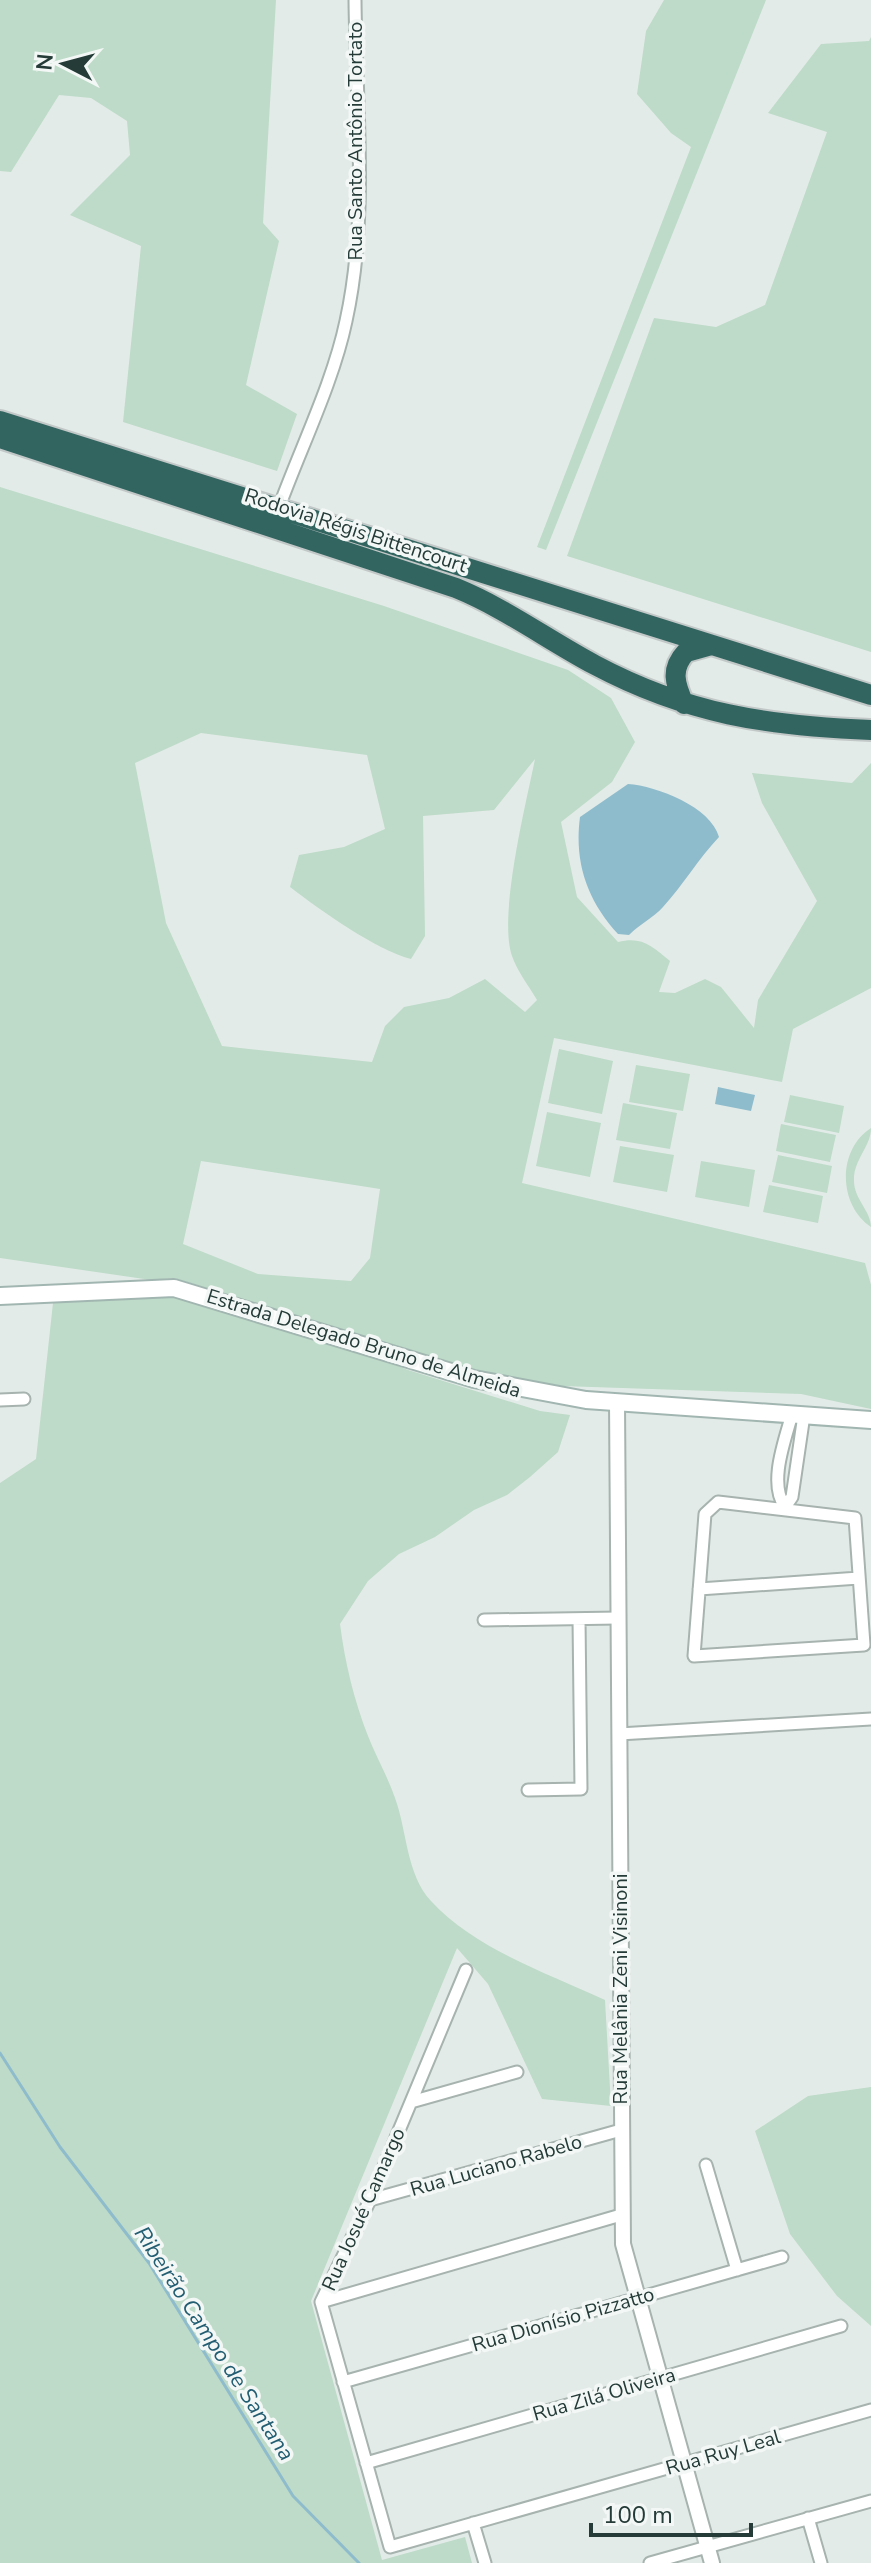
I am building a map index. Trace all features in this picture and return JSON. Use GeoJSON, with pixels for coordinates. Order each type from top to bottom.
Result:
{"type":"FeatureCollection","features":[{"type":"Feature","properties":{"kind":"highway","name":"Rodovia Régis Bittencourt"},"geometry":{"type":"LineString","coordinates":[[0,421],[871,695]]}},
{"type":"Feature","properties":{"kind":"highway","name":"Rodovia Régis Bittencourt"},"geometry":{"type":"LineString","coordinates":[[0,438],[456,588],[498,608],[597,666],[684,704],[762,723],[871,730]]}},
{"type":"Feature","properties":{"kind":"highway"},"geometry":{"type":"LineString","coordinates":[[684,704],[675,679],[675,668],[686,652],[711,645]]}},
{"type":"Feature","properties":{"kind":"main road","name":"Estrada Delegado Bruno de Almeida"},"geometry":{"type":"LineString","coordinates":[[0,1296],[174,1288],[495,1385],[617,1402],[871,1420]]}},
{"type":"Feature","properties":{"kind":"street","name":"Rua Santo Antônio Tortato"},"geometry":{"type":"LineString","coordinates":[[278,510],[341,340],[352,288],[358,215],[355,0]]}},
{"type":"Feature","properties":{"kind":"street"},"geometry":{"type":"LineString","coordinates":[[0,1400],[24,1399]]}},
{"type":"Feature","properties":{"kind":"street","name":"Rua Melânia Zeni Visinoni"},"geometry":{"type":"LineString","coordinates":[[617,1402],[621,2215],[625,2256],[712,2563]]}},
{"type":"Feature","properties":{"kind":"street"},"geometry":{"type":"LineString","coordinates":[[785,1507],[792,1497],[798,1415]]}},
{"type":"Feature","properties":{"kind":"street"},"geometry":{"type":"LineString","coordinates":[[718,1502],[785,1507],[855,1518],[859,1578],[864,1645],[694,1656],[705,1514],[718,1502]]}},
{"type":"Feature","properties":{"kind":"street"},"geometry":{"type":"LineString","coordinates":[[699,1589],[859,1578]]}},
{"type":"Feature","properties":{"kind":"street"},"geometry":{"type":"LineString","coordinates":[[484,1620],[618,1618]]}},
{"type":"Feature","properties":{"kind":"street"},"geometry":{"type":"LineString","coordinates":[[528,1790],[581,1789],[579,1619]]}},
{"type":"Feature","properties":{"kind":"street"},"geometry":{"type":"LineString","coordinates":[[619,1734],[871,1719]]}},
{"type":"Feature","properties":{"kind":"street","name":"Rua Josué Camargo"},"geometry":{"type":"LineString","coordinates":[[390,2547],[321,2302],[370,2200],[466,1970]]}},
{"type":"Feature","properties":{"kind":"street"},"geometry":{"type":"LineString","coordinates":[[411,2102],[517,2072]]}},
{"type":"Feature","properties":{"kind":"street","name":"Rua Luciano Rabelo"},"geometry":{"type":"LineString","coordinates":[[370,2200],[621,2130]]}},
{"type":"Feature","properties":{"kind":"street"},"geometry":{"type":"LineString","coordinates":[[706,2165],[737,2270]]}},
{"type":"Feature","properties":{"kind":"street"},"geometry":{"type":"LineString","coordinates":[[321,2302],[621,2215]]}},
{"type":"Feature","properties":{"kind":"street","name":"Rua Dionísio Pizzatto"},"geometry":{"type":"LineString","coordinates":[[343,2382],[782,2257]]}},
{"type":"Feature","properties":{"kind":"street","name":"Rua Zilá Oliveira"},"geometry":{"type":"LineString","coordinates":[[366,2463],[841,2326]]}},
{"type":"Feature","properties":{"kind":"street","name":"Rua Ruy Leal"},"geometry":{"type":"LineString","coordinates":[[390,2547],[871,2410]]}},
{"type":"Feature","properties":{"kind":"street"},"geometry":{"type":"LineString","coordinates":[[650,2563],[871,2501]]}},
{"type":"Feature","properties":{"kind":"street"},"geometry":{"type":"LineString","coordinates":[[808,2518],[821,2563]]}},
{"type":"Feature","properties":{"kind":"street"},"geometry":{"type":"LineString","coordinates":[[473,2523],[485,2563]]}},
{"type":"Feature","properties":{"kind":"green space"},"geometry":{"type":"Polygon","coordinates":[[[0,0],[276,0],[263,223],[279,241],[246,385],[297,414],[277,471],[123,422],[141,246],[70,215],[130,155],[127,121],[91,98],[59,95],[11,172],[0,171],[0,0]]]}},
{"type":"Feature","properties":{"kind":"green space"},"geometry":{"type":"Polygon","coordinates":[[[664,0],[766,0],[546,550],[537,547],[691,147],[671,133],[637,94],[646,31],[664,0]]]}},
{"type":"Feature","properties":{"kind":"green space"},"geometry":{"type":"Polygon","coordinates":[[[871,37],[871,652],[567,556],[654,318],[716,327],[765,305],[827,132],[768,113],[821,44],[869,41],[871,37]]]}},
{"type":"Feature","properties":{"kind":"green space"},"geometry":{"type":"Polygon","coordinates":[[[0,487],[384,606],[568,670],[611,698],[635,742],[612,782],[561,822],[577,897],[618,942],[640,941],[670,961],[659,992],[675,993],[705,979],[721,987],[754,1028],[758,1000],[817,901],[762,803],[752,773],[852,783],[871,763],[871,988],[793,1029],[782,1082],[554,1038],[522,1183],[865,1263],[871,1285],[871,1409],[801,1394],[562,1386],[492,1376],[174,1278],[151,1280],[0,1258],[0,487]],[[201,733],[135,763],[166,923],[222,1046],[372,1062],[385,1026],[404,1007],[449,998],[485,979],[525,1012],[537,1000],[514,962],[508,914],[515,859],[535,759],[494,810],[423,816],[425,936],[411,959],[365,938],[290,887],[299,855],[344,847],[385,829],[367,755],[201,733]],[[201,1161],[183,1244],[258,1274],[351,1281],[370,1258],[380,1189],[201,1161]]]}},
{"type":"Feature","properties":{"kind":"green space"},"geometry":{"type":"Polygon","coordinates":[[[559,1049],[613,1061],[602,1114],[548,1103],[559,1049]]]}},
{"type":"Feature","properties":{"kind":"green space"},"geometry":{"type":"Polygon","coordinates":[[[636,1065],[690,1074],[683,1111],[629,1102],[636,1065]]]}},
{"type":"Feature","properties":{"kind":"green space"},"geometry":{"type":"Polygon","coordinates":[[[790,1095],[844,1106],[839,1133],[784,1122],[790,1095]]]}},
{"type":"Feature","properties":{"kind":"green space"},"geometry":{"type":"Polygon","coordinates":[[[623,1103],[677,1113],[670,1149],[616,1140],[623,1103]]]}},
{"type":"Feature","properties":{"kind":"green space"},"geometry":{"type":"Polygon","coordinates":[[[547,1112],[601,1123],[590,1177],[536,1166],[547,1112]]]}},
{"type":"Feature","properties":{"kind":"green space"},"geometry":{"type":"Polygon","coordinates":[[[781,1124],[836,1135],[830,1162],[776,1151],[781,1124]]]}},
{"type":"Feature","properties":{"kind":"green space"},"geometry":{"type":"Polygon","coordinates":[[[871,1128],[854,1173],[854,1181],[871,1227],[852,1205],[846,1178],[852,1150],[871,1128]]]}},
{"type":"Feature","properties":{"kind":"green space"},"geometry":{"type":"Polygon","coordinates":[[[620,1146],[674,1155],[667,1192],[613,1182],[620,1146]]]}},
{"type":"Feature","properties":{"kind":"green space"},"geometry":{"type":"Polygon","coordinates":[[[778,1155],[832,1166],[827,1193],[772,1182],[778,1155]]]}},
{"type":"Feature","properties":{"kind":"green space"},"geometry":{"type":"Polygon","coordinates":[[[701,1161],[755,1170],[749,1207],[695,1197],[701,1161]]]}},
{"type":"Feature","properties":{"kind":"green space"},"geometry":{"type":"Polygon","coordinates":[[[769,1185],[823,1196],[818,1223],[763,1212],[769,1185]]]}},
{"type":"Feature","properties":{"kind":"green space"},"geometry":{"type":"Polygon","coordinates":[[[176,1293],[332,1340],[408,1370],[540,1411],[570,1415],[558,1452],[507,1495],[474,1510],[435,1537],[399,1554],[368,1581],[340,1624],[358,1709],[395,1798],[412,1865],[423,1890],[449,1918],[490,1946],[605,2000],[611,2106],[542,2099],[488,1984],[457,1948],[311,2301],[382,2560],[465,2537],[472,2563],[0,2563],[0,1483],[36,1459],[53,1303],[176,1293]]]}},
{"type":"Feature","properties":{"kind":"green space"},"geometry":{"type":"Polygon","coordinates":[[[871,2087],[871,2326],[837,2296],[790,2234],[755,2131],[808,2096],[871,2087]]]}},
{"type":"Feature","properties":{"kind":"water"},"geometry":{"type":"Polygon","coordinates":[[[628,784],[653,789],[681,800],[705,816],[719,837],[663,907],[629,935],[618,934],[598,908],[585,880],[579,849],[580,817],[628,784]]]}},
{"type":"Feature","properties":{"kind":"water"},"geometry":{"type":"Polygon","coordinates":[[[718,1087],[755,1095],[751,1111],[715,1104],[718,1087]]]}},
{"type":"Feature","properties":{"kind":"waterway","name":"Ribeirão Campo de Santana"},"geometry":{"type":"LineString","coordinates":[[0,2053],[60,2147],[149,2263],[293,2496],[359,2563]]}}]}
